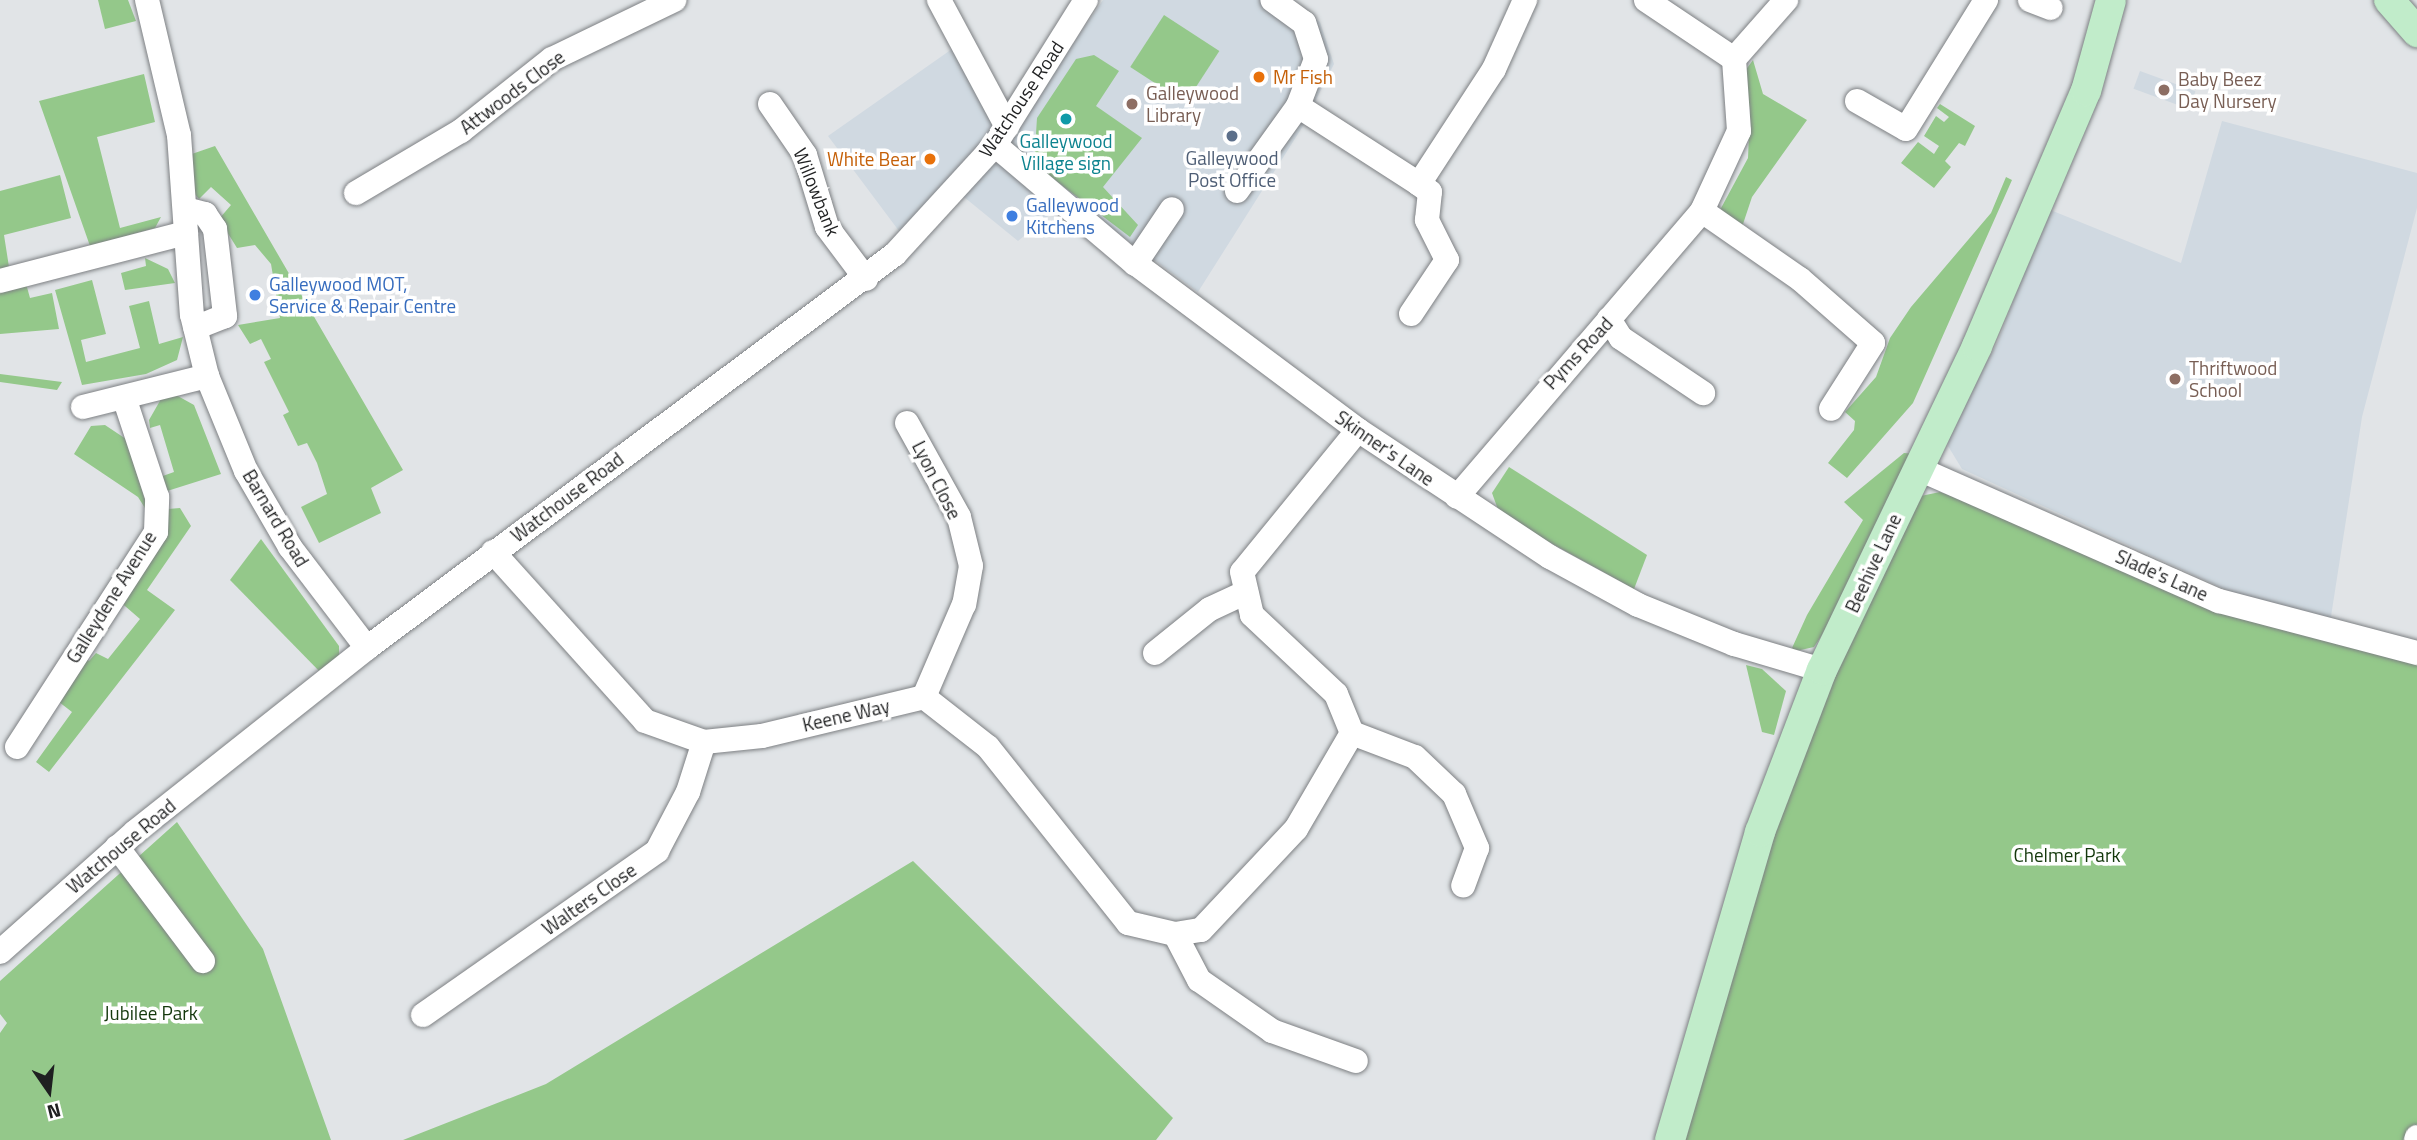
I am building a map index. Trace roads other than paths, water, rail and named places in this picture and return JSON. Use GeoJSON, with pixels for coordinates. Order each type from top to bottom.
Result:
{"type":"FeatureCollection","features":[{"type":"Feature","properties":{"kind":"main road","name":"Beehive Lane"},"geometry":{"type":"LineString","coordinates":[[1670,1140],[1760,832],[1822,670],[1917,468],[2086,91],[2112,0]]}},
{"type":"Feature","properties":{"kind":"main road"},"geometry":{"type":"LineString","coordinates":[[2389,0],[2417,32]]}},
{"type":"Feature","properties":{"kind":"street"},"geometry":{"type":"LineString","coordinates":[[0,281],[186,221],[179,135],[147,0]]}},
{"type":"Feature","properties":{"kind":"street","name":"Attwoods Close"},"geometry":{"type":"LineString","coordinates":[[356,193],[461,131],[552,59],[674,0]]}},
{"type":"Feature","properties":{"kind":"street"},"geometry":{"type":"LineString","coordinates":[[939,0],[1001,136]]}},
{"type":"Feature","properties":{"kind":"street","name":"Watchouse Road"},"geometry":{"type":"LineString","coordinates":[[0,952],[117,847],[367,648],[493,552],[866,279],[922,229],[1001,136],[1086,0]]}},
{"type":"Feature","properties":{"kind":"street"},"geometry":{"type":"LineString","coordinates":[[1237,191],[1298,106],[1316,59],[1304,23],[1272,0]]}},
{"type":"Feature","properties":{"kind":"street"},"geometry":{"type":"LineString","coordinates":[[1419,184],[1494,69],[1525,0]]}},
{"type":"Feature","properties":{"kind":"street"},"geometry":{"type":"LineString","coordinates":[[1646,0],[1734,59],[1786,0]]}},
{"type":"Feature","properties":{"kind":"street"},"geometry":{"type":"LineString","coordinates":[[1857,101],[1906,129],[1986,0]]}},
{"type":"Feature","properties":{"kind":"street","name":"Pyms Road"},"geometry":{"type":"LineString","coordinates":[[1457,498],[1702,211],[1739,131],[1734,59]]}},
{"type":"Feature","properties":{"kind":"street","name":"Willowbank"},"geometry":{"type":"LineString","coordinates":[[771,104],[804,155],[827,227],[866,279]]}},
{"type":"Feature","properties":{"kind":"street"},"geometry":{"type":"LineString","coordinates":[[1298,106],[1430,192],[1427,220],[1447,260],[1411,314]]}},
{"type":"Feature","properties":{"kind":"street","name":"Skinner's Lane"},"geometry":{"type":"LineString","coordinates":[[1001,136],[1135,264],[1358,430],[1457,498],[1638,605],[1734,644],[1822,670]]}},
{"type":"Feature","properties":{"kind":"street"},"geometry":{"type":"LineString","coordinates":[[1135,264],[1172,209]]}},
{"type":"Feature","properties":{"kind":"street"},"geometry":{"type":"LineString","coordinates":[[1702,211],[1800,279],[1873,342],[1831,410]]}},
{"type":"Feature","properties":{"kind":"street","name":"Barnard Road"},"geometry":{"type":"LineString","coordinates":[[186,221],[205,214],[215,229],[225,316],[195,328],[206,376],[246,471],[290,547],[367,648]]}},
{"type":"Feature","properties":{"kind":"street"},"geometry":{"type":"LineString","coordinates":[[1609,319],[1621,338],[1703,393]]}},
{"type":"Feature","properties":{"kind":"street"},"geometry":{"type":"LineString","coordinates":[[83,407],[206,376]]}},
{"type":"Feature","properties":{"kind":"street","name":"Galleydene Avenue"},"geometry":{"type":"LineString","coordinates":[[17,747],[156,532],[157,497],[124,397]]}},
{"type":"Feature","properties":{"kind":"street","name":"Lyon Close"},"geometry":{"type":"LineString","coordinates":[[907,423],[959,517],[971,566],[964,604],[924,697]]}},
{"type":"Feature","properties":{"kind":"street"},"geometry":{"type":"LineString","coordinates":[[1358,430],[1242,572],[1246,592],[1252,615],[1336,694],[1352,733],[1415,757],[1454,793],[1476,848],[1463,886]]}},
{"type":"Feature","properties":{"kind":"street","name":"Slade's Lane"},"geometry":{"type":"LineString","coordinates":[[1917,468],[2219,601],[2417,653]]}},
{"type":"Feature","properties":{"kind":"street","name":"Keene Way"},"geometry":{"type":"LineString","coordinates":[[493,552],[645,721],[704,742],[762,736],[924,697]]}},
{"type":"Feature","properties":{"kind":"street"},"geometry":{"type":"LineString","coordinates":[[1155,653],[1210,609],[1246,592]]}},
{"type":"Feature","properties":{"kind":"street"},"geometry":{"type":"LineString","coordinates":[[924,697],[988,747],[1128,923],[1175,934],[1201,930],[1296,829],[1352,733]]}},
{"type":"Feature","properties":{"kind":"street","name":"Walters Close"},"geometry":{"type":"LineString","coordinates":[[423,1015],[657,851],[688,792],[704,742]]}},
{"type":"Feature","properties":{"kind":"street"},"geometry":{"type":"LineString","coordinates":[[117,847],[203,961]]}},
{"type":"Feature","properties":{"kind":"street"},"geometry":{"type":"LineString","coordinates":[[1175,934],[1199,980],[1272,1031],[1356,1061]]}},
{"type":"Feature","properties":{"kind":"place","name":"Mr Fish"},"geometry":{"type":"Point","coordinates":[1259,77]}},
{"type":"Feature","properties":{"kind":"place","name":"Baby Beez Day Nursery"},"geometry":{"type":"Point","coordinates":[2164,90]}},
{"type":"Feature","properties":{"kind":"place","name":"Galleywood Library"},"geometry":{"type":"Point","coordinates":[1132,104]}},
{"type":"Feature","properties":{"kind":"place","name":"Galleywood Village sign"},"geometry":{"type":"Point","coordinates":[1066,119]}},
{"type":"Feature","properties":{"kind":"place","name":"Galleywood Post Office"},"geometry":{"type":"Point","coordinates":[1232,136]}},
{"type":"Feature","properties":{"kind":"place","name":"White Bear"},"geometry":{"type":"Point","coordinates":[930,159]}},
{"type":"Feature","properties":{"kind":"place","name":"Galleywood Kitchens"},"geometry":{"type":"Point","coordinates":[1012,216]}},
{"type":"Feature","properties":{"kind":"place","name":"Galleywood MOT, Service & Repair Centre"},"geometry":{"type":"Point","coordinates":[255,295]}},
{"type":"Feature","properties":{"kind":"place","name":"Thriftwood School"},"geometry":{"type":"Point","coordinates":[2175,379]}},
{"type":"Feature","properties":{"kind":"park label","name":"Chelmer Park"},"geometry":{"type":"Point","coordinates":[2067,855]}},
{"type":"Feature","properties":{"kind":"park label","name":"Jubilee Park"},"geometry":{"type":"Point","coordinates":[151,1013]}}]}
